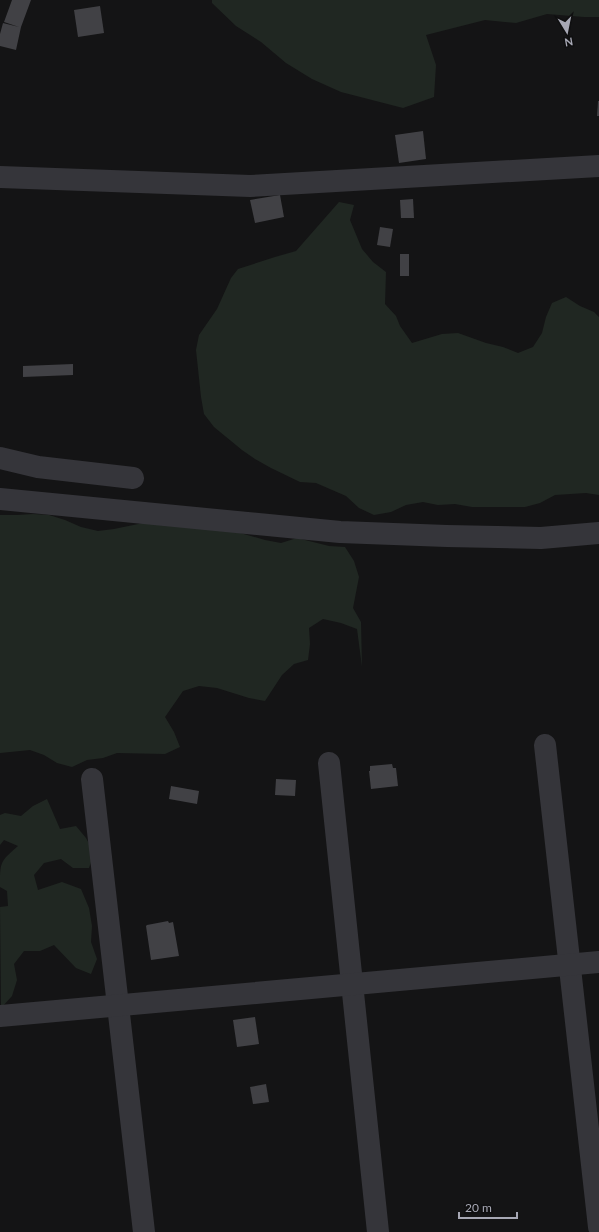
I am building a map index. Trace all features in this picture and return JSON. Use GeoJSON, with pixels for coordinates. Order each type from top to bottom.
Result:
{"type":"FeatureCollection","features":[{"type":"Feature","properties":{"kind":"street"},"geometry":{"type":"LineString","coordinates":[[0,177],[250,186],[599,166]]}},
{"type":"Feature","properties":{"kind":"street"},"geometry":{"type":"LineString","coordinates":[[0,458],[38,467],[133,478]]}},
{"type":"Feature","properties":{"kind":"street"},"geometry":{"type":"LineString","coordinates":[[0,499],[340,532],[541,538],[599,533]]}},
{"type":"Feature","properties":{"kind":"street"},"geometry":{"type":"LineString","coordinates":[[545,745],[599,1227]]}},
{"type":"Feature","properties":{"kind":"street"},"geometry":{"type":"LineString","coordinates":[[329,762],[378,1232]]}},
{"type":"Feature","properties":{"kind":"street"},"geometry":{"type":"LineString","coordinates":[[92,779],[144,1232]]}},
{"type":"Feature","properties":{"kind":"street"},"geometry":{"type":"LineString","coordinates":[[0,1016],[599,962]]}},
{"type":"Feature","properties":{"kind":"shaded area"},"geometry":{"type":"Polygon","coordinates":[[[212,0],[599,0],[599,17],[547,14],[516,23],[485,20],[426,35],[436,65],[434,97],[403,108],[341,92],[312,79],[286,63],[261,42],[236,26],[212,3],[212,0]]]}},
{"type":"Feature","properties":{"kind":"shaded area"},"geometry":{"type":"Polygon","coordinates":[[[339,202],[354,205],[350,220],[362,249],[373,262],[386,272],[385,304],[396,316],[400,326],[412,343],[442,334],[458,333],[518,353],[533,347],[542,333],[546,317],[552,303],[566,297],[580,306],[594,312],[599,317],[599,495],[586,493],[555,495],[540,503],[525,507],[472,507],[455,504],[438,505],[423,502],[406,505],[391,512],[374,515],[359,508],[346,496],[316,483],[300,482],[271,468],[242,450],[214,427],[204,414],[201,397],[196,350],[199,335],[217,309],[231,278],[238,269],[296,251],[339,202]]]}},
{"type":"Feature","properties":{"kind":"shaded area"},"geometry":{"type":"Polygon","coordinates":[[[0,515],[49,515],[81,527],[98,531],[148,522],[230,530],[281,543],[297,538],[329,546],[345,547],[354,561],[359,577],[353,608],[361,622],[362,667],[357,629],[341,623],[323,619],[309,628],[310,644],[308,660],[294,664],[282,675],[265,701],[249,698],[217,688],[199,686],[183,691],[165,717],[174,732],[180,747],[165,754],[117,753],[103,758],[87,760],[72,767],[57,763],[44,755],[30,750],[0,753],[0,515]]]}},
{"type":"Feature","properties":{"kind":"shaded area"},"geometry":{"type":"Polygon","coordinates":[[[47,799],[60,829],[76,826],[86,838],[94,853],[89,868],[73,868],[61,859],[44,863],[34,875],[38,890],[62,882],[81,889],[89,908],[92,926],[91,942],[97,959],[91,974],[76,968],[54,945],[40,951],[24,951],[14,964],[17,980],[12,996],[1,1008],[0,907],[8,906],[7,891],[0,887],[0,872],[4,859],[18,846],[4,840],[0,845],[0,815],[5,813],[21,816],[33,806],[47,799]]]}},
{"type":"Feature","properties":{"kind":"building"},"geometry":{"type":"Polygon","coordinates":[[[12,0],[31,0],[21,27],[16,50],[0,46],[0,34],[3,23],[19,27],[4,22],[12,0]]]}},
{"type":"Feature","properties":{"kind":"building"},"geometry":{"type":"Polygon","coordinates":[[[100,6],[104,33],[78,37],[74,10],[100,6]]]}},
{"type":"Feature","properties":{"kind":"building"},"geometry":{"type":"Polygon","coordinates":[[[598,101],[599,116],[597,116],[598,101]]]}},
{"type":"Feature","properties":{"kind":"building"},"geometry":{"type":"Polygon","coordinates":[[[423,131],[426,159],[399,163],[395,135],[423,131]]]}},
{"type":"Feature","properties":{"kind":"building"},"geometry":{"type":"Polygon","coordinates":[[[280,195],[284,217],[255,223],[250,200],[280,195]]]}},
{"type":"Feature","properties":{"kind":"building"},"geometry":{"type":"Polygon","coordinates":[[[413,199],[414,218],[401,218],[400,200],[413,199]]]}},
{"type":"Feature","properties":{"kind":"building"},"geometry":{"type":"Polygon","coordinates":[[[380,227],[393,229],[390,247],[377,245],[380,227]]]}},
{"type":"Feature","properties":{"kind":"building"},"geometry":{"type":"Polygon","coordinates":[[[400,254],[409,254],[409,276],[400,276],[400,254]]]}},
{"type":"Feature","properties":{"kind":"building"},"geometry":{"type":"Polygon","coordinates":[[[73,364],[73,375],[23,377],[23,366],[73,364]]]}},
{"type":"Feature","properties":{"kind":"building"},"geometry":{"type":"Polygon","coordinates":[[[392,764],[393,768],[396,768],[398,786],[371,789],[369,771],[370,766],[392,764]]]}},
{"type":"Feature","properties":{"kind":"building"},"geometry":{"type":"Polygon","coordinates":[[[276,779],[296,780],[295,796],[275,795],[276,779]]]}},
{"type":"Feature","properties":{"kind":"building"},"geometry":{"type":"Polygon","coordinates":[[[171,786],[199,791],[197,804],[169,799],[171,786]]]}},
{"type":"Feature","properties":{"kind":"building"},"geometry":{"type":"Polygon","coordinates":[[[168,921],[169,923],[173,922],[179,956],[151,960],[146,926],[168,921]]]}},
{"type":"Feature","properties":{"kind":"building"},"geometry":{"type":"Polygon","coordinates":[[[255,1017],[259,1044],[237,1047],[233,1020],[255,1017]]]}},
{"type":"Feature","properties":{"kind":"building"},"geometry":{"type":"Polygon","coordinates":[[[266,1084],[269,1102],[253,1104],[250,1087],[266,1084]]]}}]}
